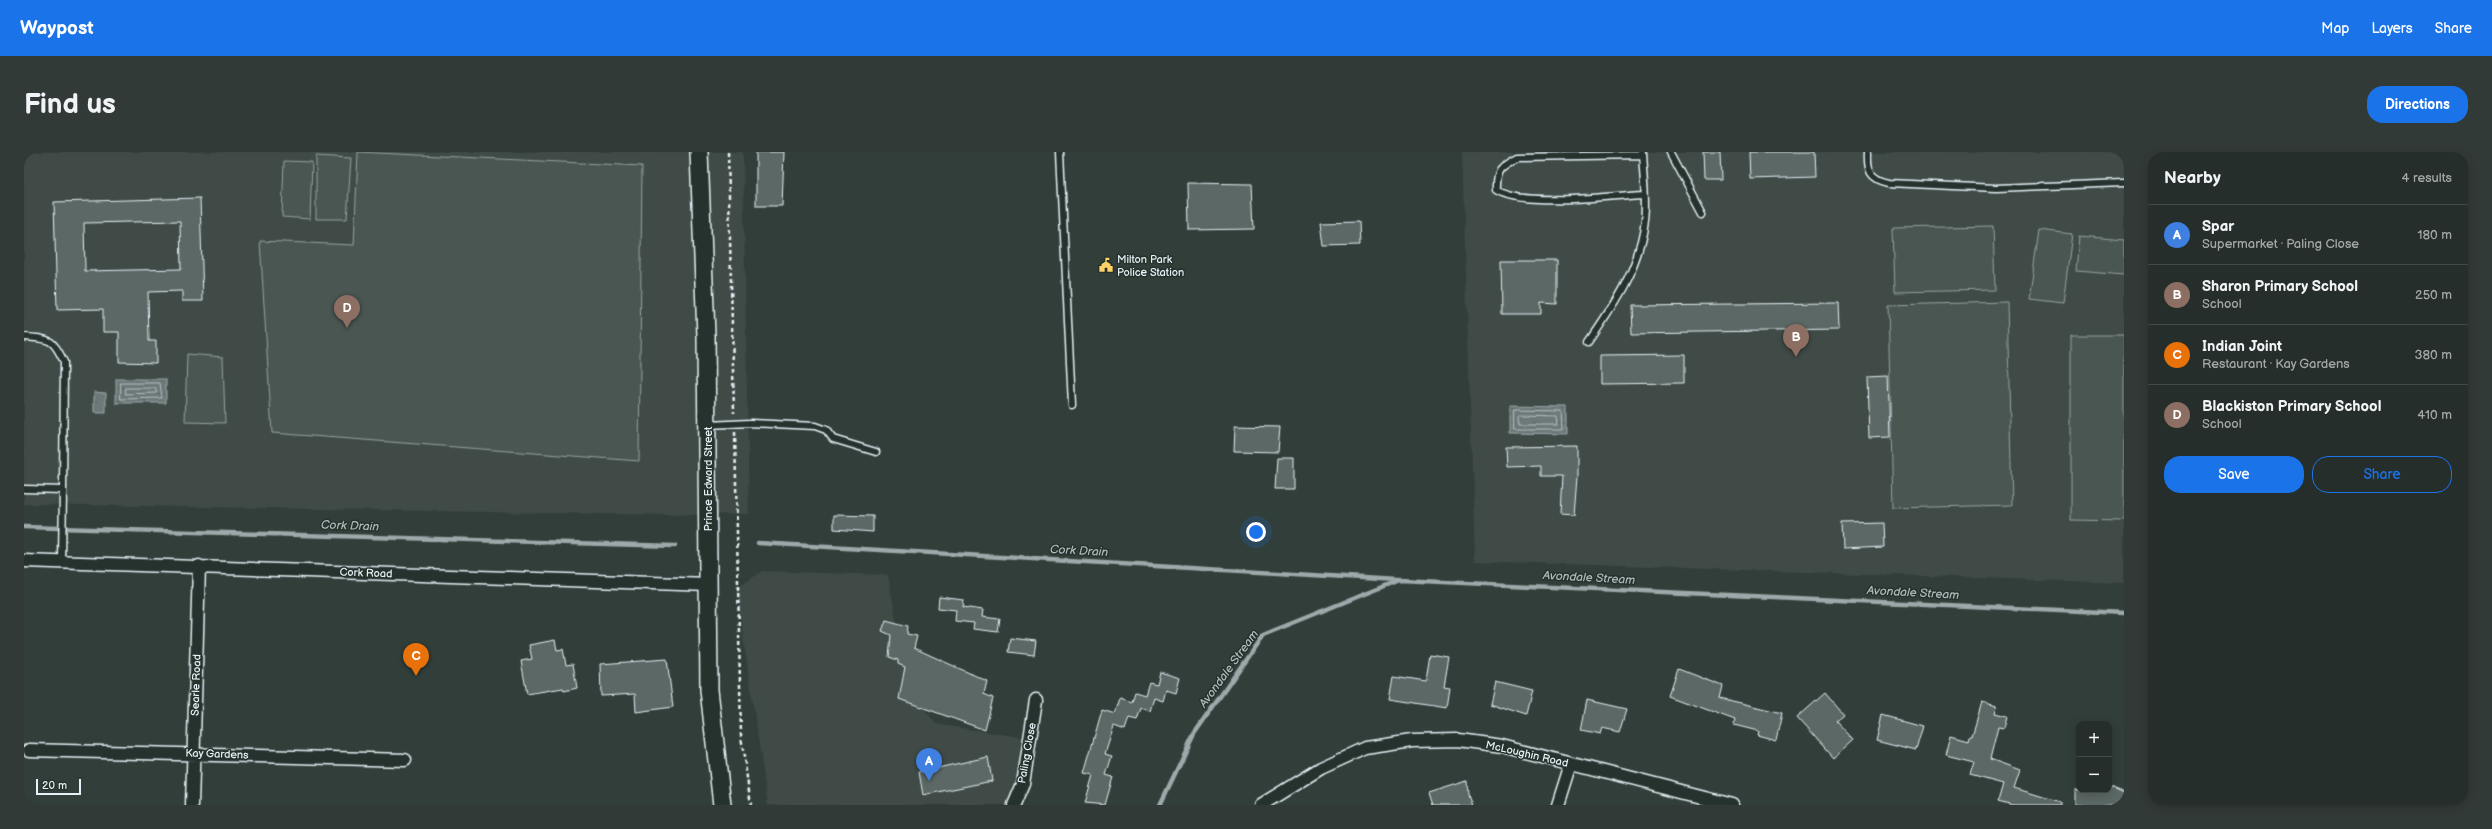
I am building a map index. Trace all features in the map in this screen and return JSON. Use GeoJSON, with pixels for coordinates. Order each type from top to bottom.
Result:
{"type":"FeatureCollection","features":[{"type":"Feature","properties":{"kind":"main road","name":"Prince Edward Street"},"geometry":{"type":"LineString","coordinates":[[699,152],[708,425],[709,690],[722,805]]}},
{"type":"Feature","properties":{"kind":"street","name":"Cork Road"},"geometry":{"type":"LineString","coordinates":[[24,561],[708,585]]}},
{"type":"Feature","properties":{"kind":"street","name":"Searle Road"},"geometry":{"type":"LineString","coordinates":[[192,805],[199,566]]}},
{"type":"Feature","properties":{"kind":"street","name":"Paling Close"},"geometry":{"type":"LineString","coordinates":[[1014,805],[1023,784],[1036,700]]}},
{"type":"Feature","properties":{"kind":"street","name":"McLoughin Road"},"geometry":{"type":"LineString","coordinates":[[1261,805],[1321,768],[1365,748],[1412,741],[1458,740],[1502,746],[1732,805]]}},
{"type":"Feature","properties":{"kind":"street","name":"Kay Gardens"},"geometry":{"type":"LineString","coordinates":[[29,750],[194,753],[405,760]]}},
{"type":"Feature","properties":{"kind":"street"},"geometry":{"type":"LineString","coordinates":[[1558,805],[1571,764]]}},
{"type":"Feature","properties":{"kind":"lane"},"geometry":{"type":"LineString","coordinates":[[1060,152],[1072,405]]}},
{"type":"Feature","properties":{"kind":"lane"},"geometry":{"type":"LineString","coordinates":[[1671,152],[1703,212]]}},
{"type":"Feature","properties":{"kind":"lane"},"geometry":{"type":"LineString","coordinates":[[1868,152],[1868,171],[1873,177],[1889,183],[1996,188],[2124,183]]}},
{"type":"Feature","properties":{"kind":"lane"},"geometry":{"type":"LineString","coordinates":[[1589,342],[1619,298],[1638,257],[1645,221],[1643,153],[1517,157],[1501,165],[1495,177],[1496,190],[1505,196],[1559,199],[1644,194]]}},
{"type":"Feature","properties":{"kind":"lane"},"geometry":{"type":"LineString","coordinates":[[24,337],[44,338],[56,344],[64,362],[62,562]]}},
{"type":"Feature","properties":{"kind":"lane"},"geometry":{"type":"LineString","coordinates":[[708,425],[734,423],[815,426],[826,430],[832,439],[876,452]]}},
{"type":"Feature","properties":{"kind":"lane"},"geometry":{"type":"LineString","coordinates":[[24,490],[63,490]]}},
{"type":"Feature","properties":{"kind":"path"},"geometry":{"type":"LineString","coordinates":[[728,152],[741,736],[751,805]]}},
{"type":"Feature","properties":{"kind":"shaded area"},"geometry":{"type":"Polygon","coordinates":[[[24,152],[743,152],[749,514],[668,515],[24,504],[24,152]]]}},
{"type":"Feature","properties":{"kind":"shaded area"},"geometry":{"type":"Polygon","coordinates":[[[358,152],[642,166],[639,461],[272,433],[260,241],[354,245],[358,152]]]}},
{"type":"Feature","properties":{"kind":"shaded area"},"geometry":{"type":"Polygon","coordinates":[[[1462,152],[2124,152],[2124,583],[1475,561],[1462,152]]]}},
{"type":"Feature","properties":{"kind":"shaded area"},"geometry":{"type":"Polygon","coordinates":[[[316,156],[351,158],[347,219],[316,219],[316,156]]]}},
{"type":"Feature","properties":{"kind":"shaded area"},"geometry":{"type":"Polygon","coordinates":[[[284,161],[312,162],[310,219],[282,217],[284,161]]]}},
{"type":"Feature","properties":{"kind":"shaded area"},"geometry":{"type":"Polygon","coordinates":[[[1993,226],[1995,290],[1895,292],[1893,228],[1993,226]]]}},
{"type":"Feature","properties":{"kind":"shaded area"},"geometry":{"type":"Polygon","coordinates":[[[2039,230],[2072,234],[2063,303],[2029,299],[2039,230]]]}},
{"type":"Feature","properties":{"kind":"shaded area"},"geometry":{"type":"Polygon","coordinates":[[[2079,236],[2124,240],[2124,275],[2076,271],[2079,236]]]}},
{"type":"Feature","properties":{"kind":"shaded area"},"geometry":{"type":"Polygon","coordinates":[[[2007,302],[2012,505],[1893,508],[1888,305],[2007,302]]]}},
{"type":"Feature","properties":{"kind":"shaded area"},"geometry":{"type":"Polygon","coordinates":[[[2071,335],[2124,335],[2124,521],[2071,520],[2071,335]]]}},
{"type":"Feature","properties":{"kind":"shaded area"},"geometry":{"type":"Polygon","coordinates":[[[187,354],[223,357],[225,423],[185,422],[187,354]]]}},
{"type":"Feature","properties":{"kind":"shaded area"},"geometry":{"type":"Polygon","coordinates":[[[762,571],[888,575],[909,689],[936,724],[1033,739],[1011,805],[768,805],[736,589],[762,571]]]}},
{"type":"Feature","properties":{"kind":"water"},"geometry":{"type":"Polygon","coordinates":[[[116,379],[166,379],[166,403],[116,403],[116,379]]]}},
{"type":"Feature","properties":{"kind":"water"},"geometry":{"type":"Polygon","coordinates":[[[94,392],[106,393],[106,413],[94,413],[94,392]]]}},
{"type":"Feature","properties":{"kind":"water"},"geometry":{"type":"Polygon","coordinates":[[[1510,406],[1568,407],[1568,434],[1510,433],[1510,406]]]}},
{"type":"Feature","properties":{"kind":"building"},"geometry":{"type":"Polygon","coordinates":[[[756,152],[784,152],[782,206],[756,206],[756,152]]]}},
{"type":"Feature","properties":{"kind":"building"},"geometry":{"type":"Polygon","coordinates":[[[1703,152],[1720,152],[1721,180],[1704,180],[1703,152]]]}},
{"type":"Feature","properties":{"kind":"building"},"geometry":{"type":"Polygon","coordinates":[[[1749,152],[1814,152],[1815,177],[1750,179],[1749,152]]]}},
{"type":"Feature","properties":{"kind":"building"},"geometry":{"type":"Polygon","coordinates":[[[1188,183],[1252,184],[1254,229],[1189,230],[1188,183]]]}},
{"type":"Feature","properties":{"kind":"building"},"geometry":{"type":"Polygon","coordinates":[[[200,198],[203,301],[182,301],[182,291],[148,292],[149,341],[156,341],[156,363],[119,362],[119,332],[103,332],[103,309],[57,310],[54,202],[200,198]],[[180,221],[84,223],[85,271],[181,269],[180,221]]]}},
{"type":"Feature","properties":{"kind":"building"},"geometry":{"type":"Polygon","coordinates":[[[1359,221],[1360,245],[1324,246],[1321,222],[1359,221]]]}},
{"type":"Feature","properties":{"kind":"building"},"geometry":{"type":"Polygon","coordinates":[[[1501,260],[1557,260],[1557,304],[1541,303],[1541,314],[1502,314],[1501,260]]]}},
{"type":"Feature","properties":{"kind":"building"},"geometry":{"type":"Polygon","coordinates":[[[1838,303],[1839,330],[1631,333],[1630,305],[1838,303]]]}},
{"type":"Feature","properties":{"kind":"building"},"geometry":{"type":"Polygon","coordinates":[[[1684,355],[1684,383],[1600,384],[1600,356],[1684,355]]]}},
{"type":"Feature","properties":{"kind":"building"},"geometry":{"type":"Polygon","coordinates":[[[1888,376],[1890,437],[1869,438],[1867,377],[1888,376]]]}},
{"type":"Feature","properties":{"kind":"building"},"geometry":{"type":"Polygon","coordinates":[[[1235,426],[1280,427],[1278,452],[1234,451],[1235,426]]]}},
{"type":"Feature","properties":{"kind":"building"},"geometry":{"type":"Polygon","coordinates":[[[1577,446],[1577,476],[1574,515],[1560,514],[1562,476],[1541,476],[1541,466],[1507,467],[1506,447],[1577,446]]]}},
{"type":"Feature","properties":{"kind":"building"},"geometry":{"type":"Polygon","coordinates":[[[1277,458],[1294,458],[1294,489],[1275,489],[1277,458]]]}},
{"type":"Feature","properties":{"kind":"building"},"geometry":{"type":"Polygon","coordinates":[[[834,515],[873,516],[873,532],[834,529],[834,515]]]}},
{"type":"Feature","properties":{"kind":"building"},"geometry":{"type":"Polygon","coordinates":[[[1882,523],[1883,547],[1843,549],[1842,524],[1882,523]]]}},
{"type":"Feature","properties":{"kind":"building"},"geometry":{"type":"Polygon","coordinates":[[[939,597],[964,600],[963,607],[983,610],[982,617],[1000,619],[998,632],[973,629],[974,623],[955,621],[956,610],[938,608],[939,597]]]}},
{"type":"Feature","properties":{"kind":"building"},"geometry":{"type":"Polygon","coordinates":[[[886,620],[908,626],[907,634],[917,636],[914,648],[987,681],[984,694],[993,698],[985,730],[899,699],[905,667],[898,664],[898,660],[889,657],[891,635],[882,631],[886,620]]]}},
{"type":"Feature","properties":{"kind":"building"},"geometry":{"type":"Polygon","coordinates":[[[1010,638],[1036,641],[1034,655],[1008,652],[1010,638]]]}},
{"type":"Feature","properties":{"kind":"building"},"geometry":{"type":"Polygon","coordinates":[[[555,640],[557,650],[563,649],[566,665],[573,664],[577,688],[564,691],[563,688],[527,694],[521,661],[532,659],[529,645],[555,640]]]}},
{"type":"Feature","properties":{"kind":"building"},"geometry":{"type":"Polygon","coordinates":[[[1430,654],[1449,657],[1444,686],[1450,687],[1447,708],[1390,699],[1394,676],[1426,681],[1430,654]]]}},
{"type":"Feature","properties":{"kind":"building"},"geometry":{"type":"Polygon","coordinates":[[[667,659],[673,707],[636,712],[635,694],[601,696],[600,664],[667,659]]]}},
{"type":"Feature","properties":{"kind":"building"},"geometry":{"type":"Polygon","coordinates":[[[1679,669],[1723,686],[1720,698],[1782,713],[1776,740],[1757,735],[1758,731],[1734,725],[1735,720],[1670,696],[1679,669]]]}},
{"type":"Feature","properties":{"kind":"building"},"geometry":{"type":"Polygon","coordinates":[[[1160,672],[1180,678],[1176,693],[1166,690],[1163,701],[1154,698],[1150,711],[1141,708],[1137,720],[1129,718],[1125,730],[1114,726],[1105,754],[1112,756],[1106,775],[1113,777],[1105,805],[1085,803],[1093,775],[1084,773],[1102,710],[1115,714],[1120,698],[1132,702],[1135,692],[1145,695],[1149,682],[1157,684],[1160,672]]]}},
{"type":"Feature","properties":{"kind":"building"},"geometry":{"type":"Polygon","coordinates":[[[1495,682],[1532,691],[1526,716],[1490,704],[1495,682]]]}},
{"type":"Feature","properties":{"kind":"building"},"geometry":{"type":"Polygon","coordinates":[[[1825,693],[1843,714],[1835,721],[1853,740],[1833,758],[1797,718],[1825,693]]]}},
{"type":"Feature","properties":{"kind":"building"},"geometry":{"type":"Polygon","coordinates":[[[1587,700],[1627,709],[1620,732],[1602,728],[1600,734],[1581,730],[1587,700]]]}},
{"type":"Feature","properties":{"kind":"building"},"geometry":{"type":"Polygon","coordinates":[[[1982,702],[1997,706],[1995,713],[2007,716],[2004,728],[1998,727],[1990,759],[2020,770],[2014,788],[2060,802],[2060,805],[2013,805],[1998,801],[2003,784],[1970,775],[1974,762],[1946,755],[1951,735],[1969,740],[1970,735],[1972,736],[1982,702]]]}},
{"type":"Feature","properties":{"kind":"building"},"geometry":{"type":"Polygon","coordinates":[[[1883,715],[1923,726],[1916,750],[1877,740],[1883,715]]]}},
{"type":"Feature","properties":{"kind":"building"},"geometry":{"type":"Polygon","coordinates":[[[988,757],[992,781],[923,795],[919,772],[988,757]]]}},
{"type":"Feature","properties":{"kind":"building"},"geometry":{"type":"Polygon","coordinates":[[[1467,781],[1468,794],[1472,805],[1433,805],[1429,793],[1467,781]]]}},
{"type":"Feature","properties":{"kind":"building"},"geometry":{"type":"Polygon","coordinates":[[[2112,787],[2124,793],[2124,805],[2075,805],[2075,790],[2076,793],[2112,793],[2112,787]]]}},
{"type":"Feature","properties":{"kind":"waterway","name":"Cork Drain"},"geometry":{"type":"LineString","coordinates":[[24,527],[675,546]]}},
{"type":"Feature","properties":{"kind":"waterway","name":"Cork Drain"},"geometry":{"type":"LineString","coordinates":[[758,543],[1397,580]]}},
{"type":"Feature","properties":{"kind":"waterway","name":"Avondale Stream"},"geometry":{"type":"LineString","coordinates":[[1160,805],[1194,734],[1263,635],[1399,580],[2124,613]]}},
{"type":"Feature","properties":{"kind":"place","name":"Milton Park Police Station"},"geometry":{"type":"Point","coordinates":[1106,265]}},
{"type":"Feature","properties":{"kind":"place","name":"Blackiston Primary School"},"geometry":{"type":"Point","coordinates":[347,328]}},
{"type":"Feature","properties":{"kind":"place","name":"Sharon Primary School"},"geometry":{"type":"Point","coordinates":[1796,357]}},
{"type":"Feature","properties":{"kind":"place","name":"Indian Joint"},"geometry":{"type":"Point","coordinates":[416,676]}},
{"type":"Feature","properties":{"kind":"place","name":"Spar"},"geometry":{"type":"Point","coordinates":[929,781]}}]}
